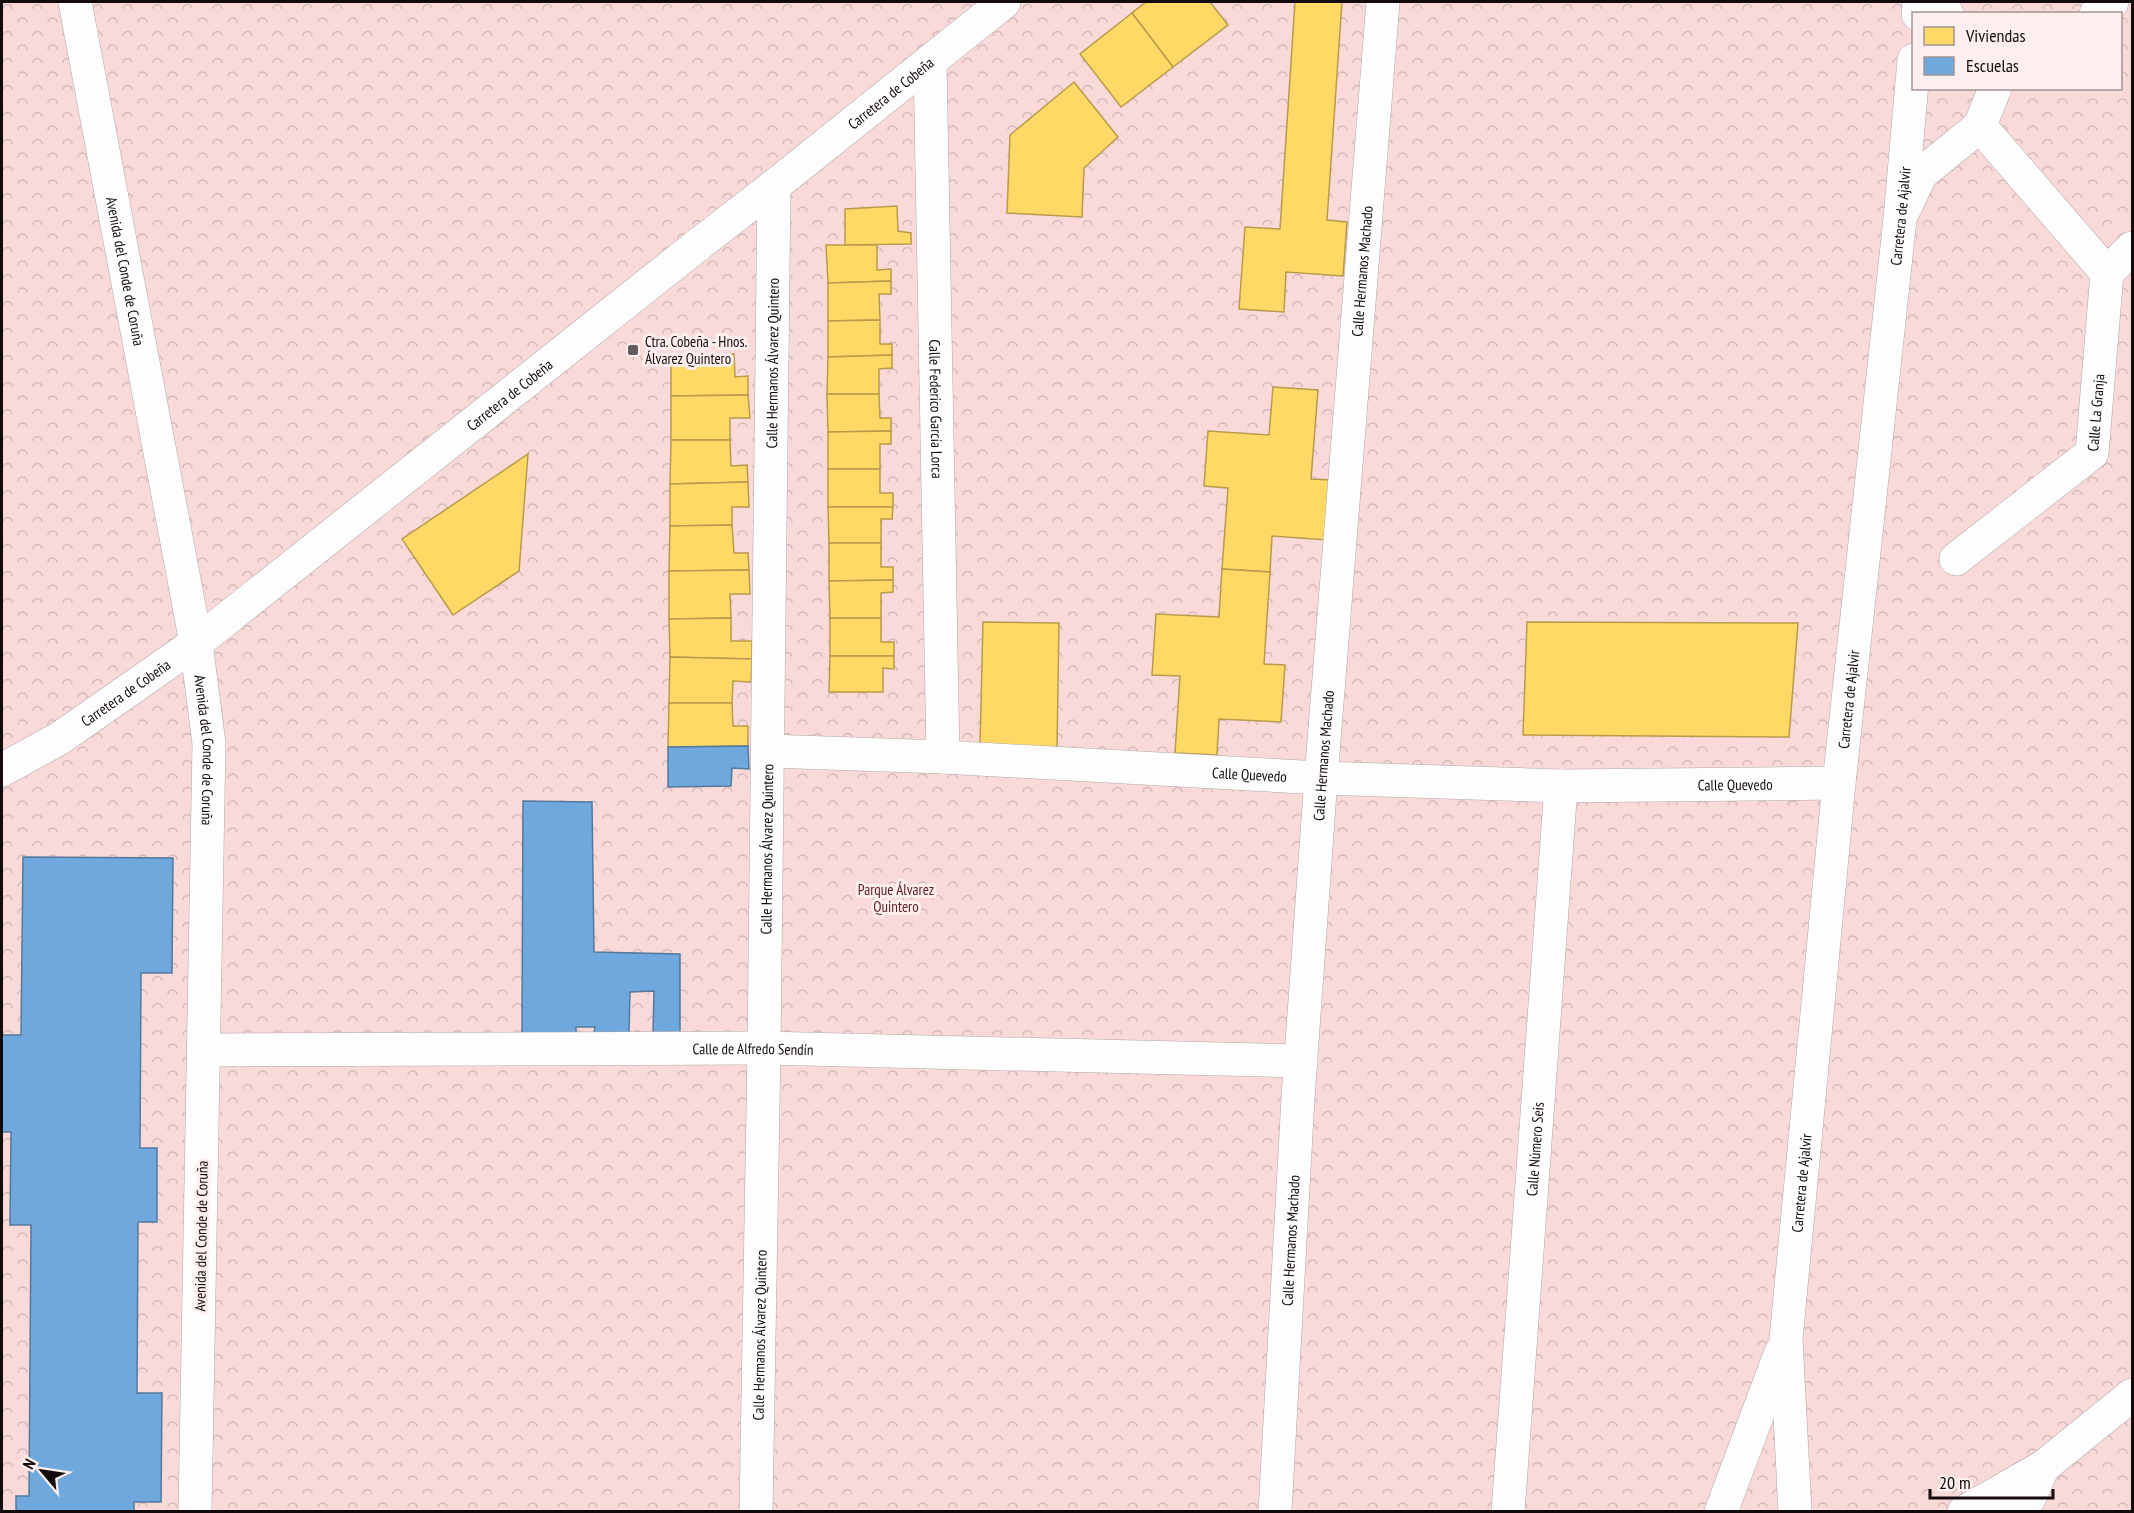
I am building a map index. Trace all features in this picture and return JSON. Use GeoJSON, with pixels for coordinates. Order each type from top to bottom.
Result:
{"type":"FeatureCollection","features":[{"type":"Feature","properties":{"kind":"street","name":"Avenida del Conde de Coruña"},"geometry":{"type":"LineString","coordinates":[[75,2],[196,643],[209,744],[195,1512]]}},
{"type":"Feature","properties":{"kind":"street","name":"Calle Hermanos Machado"},"geometry":{"type":"LineString","coordinates":[[1275,1512],[1301,1061],[1321,778],[1383,2]]}},
{"type":"Feature","properties":{"kind":"street","name":"Carretera de Cobeña"},"geometry":{"type":"LineString","coordinates":[[2,770],[60,738],[196,643],[774,186],[997,4]]}},
{"type":"Feature","properties":{"kind":"street","name":"Calle Federico García Lorca"},"geometry":{"type":"LineString","coordinates":[[930,61],[943,757]]}},
{"type":"Feature","properties":{"kind":"street","name":"Carretera de Ajalvir"},"geometry":{"type":"LineString","coordinates":[[1795,1512],[1786,1340],[1839,783],[1900,219],[1912,83]]}},
{"type":"Feature","properties":{"kind":"street"},"geometry":{"type":"LineString","coordinates":[[1900,219],[1921,174],[1980,126],[1994,90]]}},
{"type":"Feature","properties":{"kind":"street"},"geometry":{"type":"LineString","coordinates":[[1980,126],[2107,273],[2133,249]]}},
{"type":"Feature","properties":{"kind":"street","name":"Calle Hermanos Álvarez Quintero"},"geometry":{"type":"LineString","coordinates":[[756,1512],[765,1048],[774,186]]}},
{"type":"Feature","properties":{"kind":"street","name":"Calle La Granja"},"geometry":{"type":"LineString","coordinates":[[1956,559],[2092,453],[2107,273]]}},
{"type":"Feature","properties":{"kind":"street","name":"Calle Quevedo"},"geometry":{"type":"LineString","coordinates":[[768,751],[943,757],[1321,778],[1561,786],[1839,783]]}},
{"type":"Feature","properties":{"kind":"street","name":"Calle Número Seis"},"geometry":{"type":"LineString","coordinates":[[1508,1512],[1561,786]]}},
{"type":"Feature","properties":{"kind":"street","name":"Calle de Alfredo Sendín"},"geometry":{"type":"LineString","coordinates":[[205,1050],[765,1048],[1301,1061]]}},
{"type":"Feature","properties":{"kind":"street","name":"Carretera de Ajalvir"},"geometry":{"type":"LineString","coordinates":[[1721,1512],[1786,1340]]}},
{"type":"Feature","properties":{"kind":"street"},"geometry":{"type":"LineString","coordinates":[[1964,1512],[2043,1467],[2133,1395]]}},
{"type":"Feature","properties":{"kind":"street"},"geometry":{"type":"LineString","coordinates":[[2016,1512],[2029,1499],[2043,1467]]}},
{"type":"Feature","properties":{"kind":"green space","name":"Parque Álvarez Quintero"},"geometry":{"type":"Polygon","coordinates":[[[2,2],[2132,2],[2132,1511],[2,1512],[2,2]]]}},
{"type":"Feature","properties":{"kind":"building: Viviendas"},"geometry":{"type":"Polygon","coordinates":[[[1146,2],[1210,2],[1228,25],[1173,67],[1132,13],[1146,2]]]}},
{"type":"Feature","properties":{"kind":"building: Viviendas"},"geometry":{"type":"Polygon","coordinates":[[[1295,2],[1342,2],[1327,220],[1347,222],[1343,276],[1286,272],[1284,312],[1239,309],[1245,227],[1280,229],[1295,2]]]}},
{"type":"Feature","properties":{"kind":"building: Viviendas"},"geometry":{"type":"Polygon","coordinates":[[[1132,13],[1173,67],[1121,107],[1080,54],[1132,13]]]}},
{"type":"Feature","properties":{"kind":"building: Viviendas"},"geometry":{"type":"Polygon","coordinates":[[[1074,82],[1118,137],[1084,168],[1082,217],[1007,213],[1010,135],[1074,82]]]}},
{"type":"Feature","properties":{"kind":"building: Viviendas"},"geometry":{"type":"Polygon","coordinates":[[[897,206],[898,231],[911,233],[911,244],[845,245],[845,209],[897,206]]]}},
{"type":"Feature","properties":{"kind":"building: Viviendas"},"geometry":{"type":"Polygon","coordinates":[[[826,245],[877,245],[877,270],[891,269],[891,281],[828,283],[826,245]]]}},
{"type":"Feature","properties":{"kind":"building: Viviendas"},"geometry":{"type":"Polygon","coordinates":[[[891,281],[891,294],[879,294],[880,320],[828,321],[828,283],[891,281]]]}},
{"type":"Feature","properties":{"kind":"building: Viviendas"},"geometry":{"type":"Polygon","coordinates":[[[880,320],[880,344],[892,344],[892,355],[828,357],[828,321],[880,320]]]}},
{"type":"Feature","properties":{"kind":"building: Viviendas"},"geometry":{"type":"Polygon","coordinates":[[[734,354],[735,377],[748,376],[748,395],[671,396],[671,355],[734,354]]]}},
{"type":"Feature","properties":{"kind":"building: Viviendas"},"geometry":{"type":"Polygon","coordinates":[[[892,355],[892,368],[879,369],[879,394],[827,394],[828,357],[892,355]]]}},
{"type":"Feature","properties":{"kind":"building: Viviendas"},"geometry":{"type":"Polygon","coordinates":[[[1273,387],[1318,390],[1311,479],[1331,480],[1327,540],[1272,536],[1270,572],[1222,569],[1228,488],[1204,486],[1208,431],[1269,435],[1273,387]]]}},
{"type":"Feature","properties":{"kind":"building: Viviendas"},"geometry":{"type":"Polygon","coordinates":[[[827,394],[879,394],[880,418],[891,418],[891,431],[828,432],[827,394]]]}},
{"type":"Feature","properties":{"kind":"building: Viviendas"},"geometry":{"type":"Polygon","coordinates":[[[748,395],[750,418],[730,418],[730,440],[671,440],[671,396],[748,395]]]}},
{"type":"Feature","properties":{"kind":"building: Viviendas"},"geometry":{"type":"Polygon","coordinates":[[[891,431],[891,444],[880,444],[880,469],[828,469],[828,432],[891,431]]]}},
{"type":"Feature","properties":{"kind":"building: Viviendas"},"geometry":{"type":"Polygon","coordinates":[[[671,440],[730,440],[731,466],[747,465],[748,482],[670,484],[671,440]]]}},
{"type":"Feature","properties":{"kind":"building: Viviendas"},"geometry":{"type":"Polygon","coordinates":[[[528,454],[519,571],[453,615],[402,539],[528,454]]]}},
{"type":"Feature","properties":{"kind":"building: Viviendas"},"geometry":{"type":"Polygon","coordinates":[[[828,469],[880,469],[880,493],[893,493],[893,507],[828,507],[828,469]]]}},
{"type":"Feature","properties":{"kind":"building: Viviendas"},"geometry":{"type":"Polygon","coordinates":[[[748,482],[749,507],[732,507],[732,525],[670,526],[670,484],[748,482]]]}},
{"type":"Feature","properties":{"kind":"building: Viviendas"},"geometry":{"type":"Polygon","coordinates":[[[828,507],[893,507],[892,519],[881,519],[881,543],[829,543],[828,507]]]}},
{"type":"Feature","properties":{"kind":"building: Viviendas"},"geometry":{"type":"Polygon","coordinates":[[[732,525],[734,553],[748,553],[749,570],[669,571],[670,526],[732,525]]]}},
{"type":"Feature","properties":{"kind":"building: Viviendas"},"geometry":{"type":"Polygon","coordinates":[[[829,543],[881,543],[881,567],[893,567],[893,580],[829,581],[829,543]]]}},
{"type":"Feature","properties":{"kind":"building: Viviendas"},"geometry":{"type":"Polygon","coordinates":[[[1222,569],[1270,572],[1264,664],[1285,665],[1281,722],[1219,719],[1217,755],[1175,753],[1180,676],[1152,675],[1156,614],[1219,617],[1222,569]]]}},
{"type":"Feature","properties":{"kind":"building: Viviendas"},"geometry":{"type":"Polygon","coordinates":[[[749,570],[750,594],[730,594],[731,618],[669,619],[669,571],[749,570]]]}},
{"type":"Feature","properties":{"kind":"building: Viviendas"},"geometry":{"type":"Polygon","coordinates":[[[893,580],[893,592],[881,593],[881,618],[830,618],[829,581],[893,580]]]}},
{"type":"Feature","properties":{"kind":"building: Viviendas"},"geometry":{"type":"Polygon","coordinates":[[[731,618],[731,641],[752,641],[752,659],[670,657],[669,619],[731,618]]]}},
{"type":"Feature","properties":{"kind":"building: Viviendas"},"geometry":{"type":"Polygon","coordinates":[[[830,618],[881,618],[881,642],[894,642],[894,656],[830,656],[830,618]]]}},
{"type":"Feature","properties":{"kind":"building: Viviendas"},"geometry":{"type":"Polygon","coordinates":[[[983,622],[1059,623],[1057,747],[980,746],[983,622]]]}},
{"type":"Feature","properties":{"kind":"building: Viviendas"},"geometry":{"type":"Polygon","coordinates":[[[1527,622],[1798,623],[1789,737],[1523,735],[1527,622]]]}},
{"type":"Feature","properties":{"kind":"building: Viviendas"},"geometry":{"type":"Polygon","coordinates":[[[830,656],[894,656],[894,669],[883,668],[883,692],[829,692],[830,656]]]}},
{"type":"Feature","properties":{"kind":"building: Viviendas"},"geometry":{"type":"Polygon","coordinates":[[[670,657],[752,659],[751,682],[733,681],[732,703],[669,703],[670,657]]]}},
{"type":"Feature","properties":{"kind":"building: Viviendas"},"geometry":{"type":"Polygon","coordinates":[[[669,703],[732,703],[733,726],[748,726],[748,746],[668,747],[669,703]]]}},
{"type":"Feature","properties":{"kind":"building: Escuelas"},"geometry":{"type":"Polygon","coordinates":[[[748,746],[749,769],[732,768],[731,786],[668,787],[668,747],[748,746]]]}},
{"type":"Feature","properties":{"kind":"building: Escuelas"},"geometry":{"type":"Polygon","coordinates":[[[523,801],[592,802],[594,952],[680,954],[680,1033],[653,1033],[654,991],[630,992],[629,1033],[594,1033],[595,1027],[576,1027],[576,1033],[522,1033],[523,801]]]}},
{"type":"Feature","properties":{"kind":"building: Escuelas"},"geometry":{"type":"Polygon","coordinates":[[[23,857],[173,858],[172,973],[141,973],[140,1148],[157,1148],[157,1222],[138,1222],[137,1393],[162,1393],[161,1502],[134,1502],[134,1512],[16,1512],[16,1496],[29,1496],[31,1225],[10,1225],[11,1132],[2,1132],[2,1035],[21,1035],[23,857]]]}},
{"type":"Feature","properties":{"kind":"place","name":"Ctra. Cobeña - Hnos. Álvarez Quintero"},"geometry":{"type":"Point","coordinates":[633,350]}}]}
